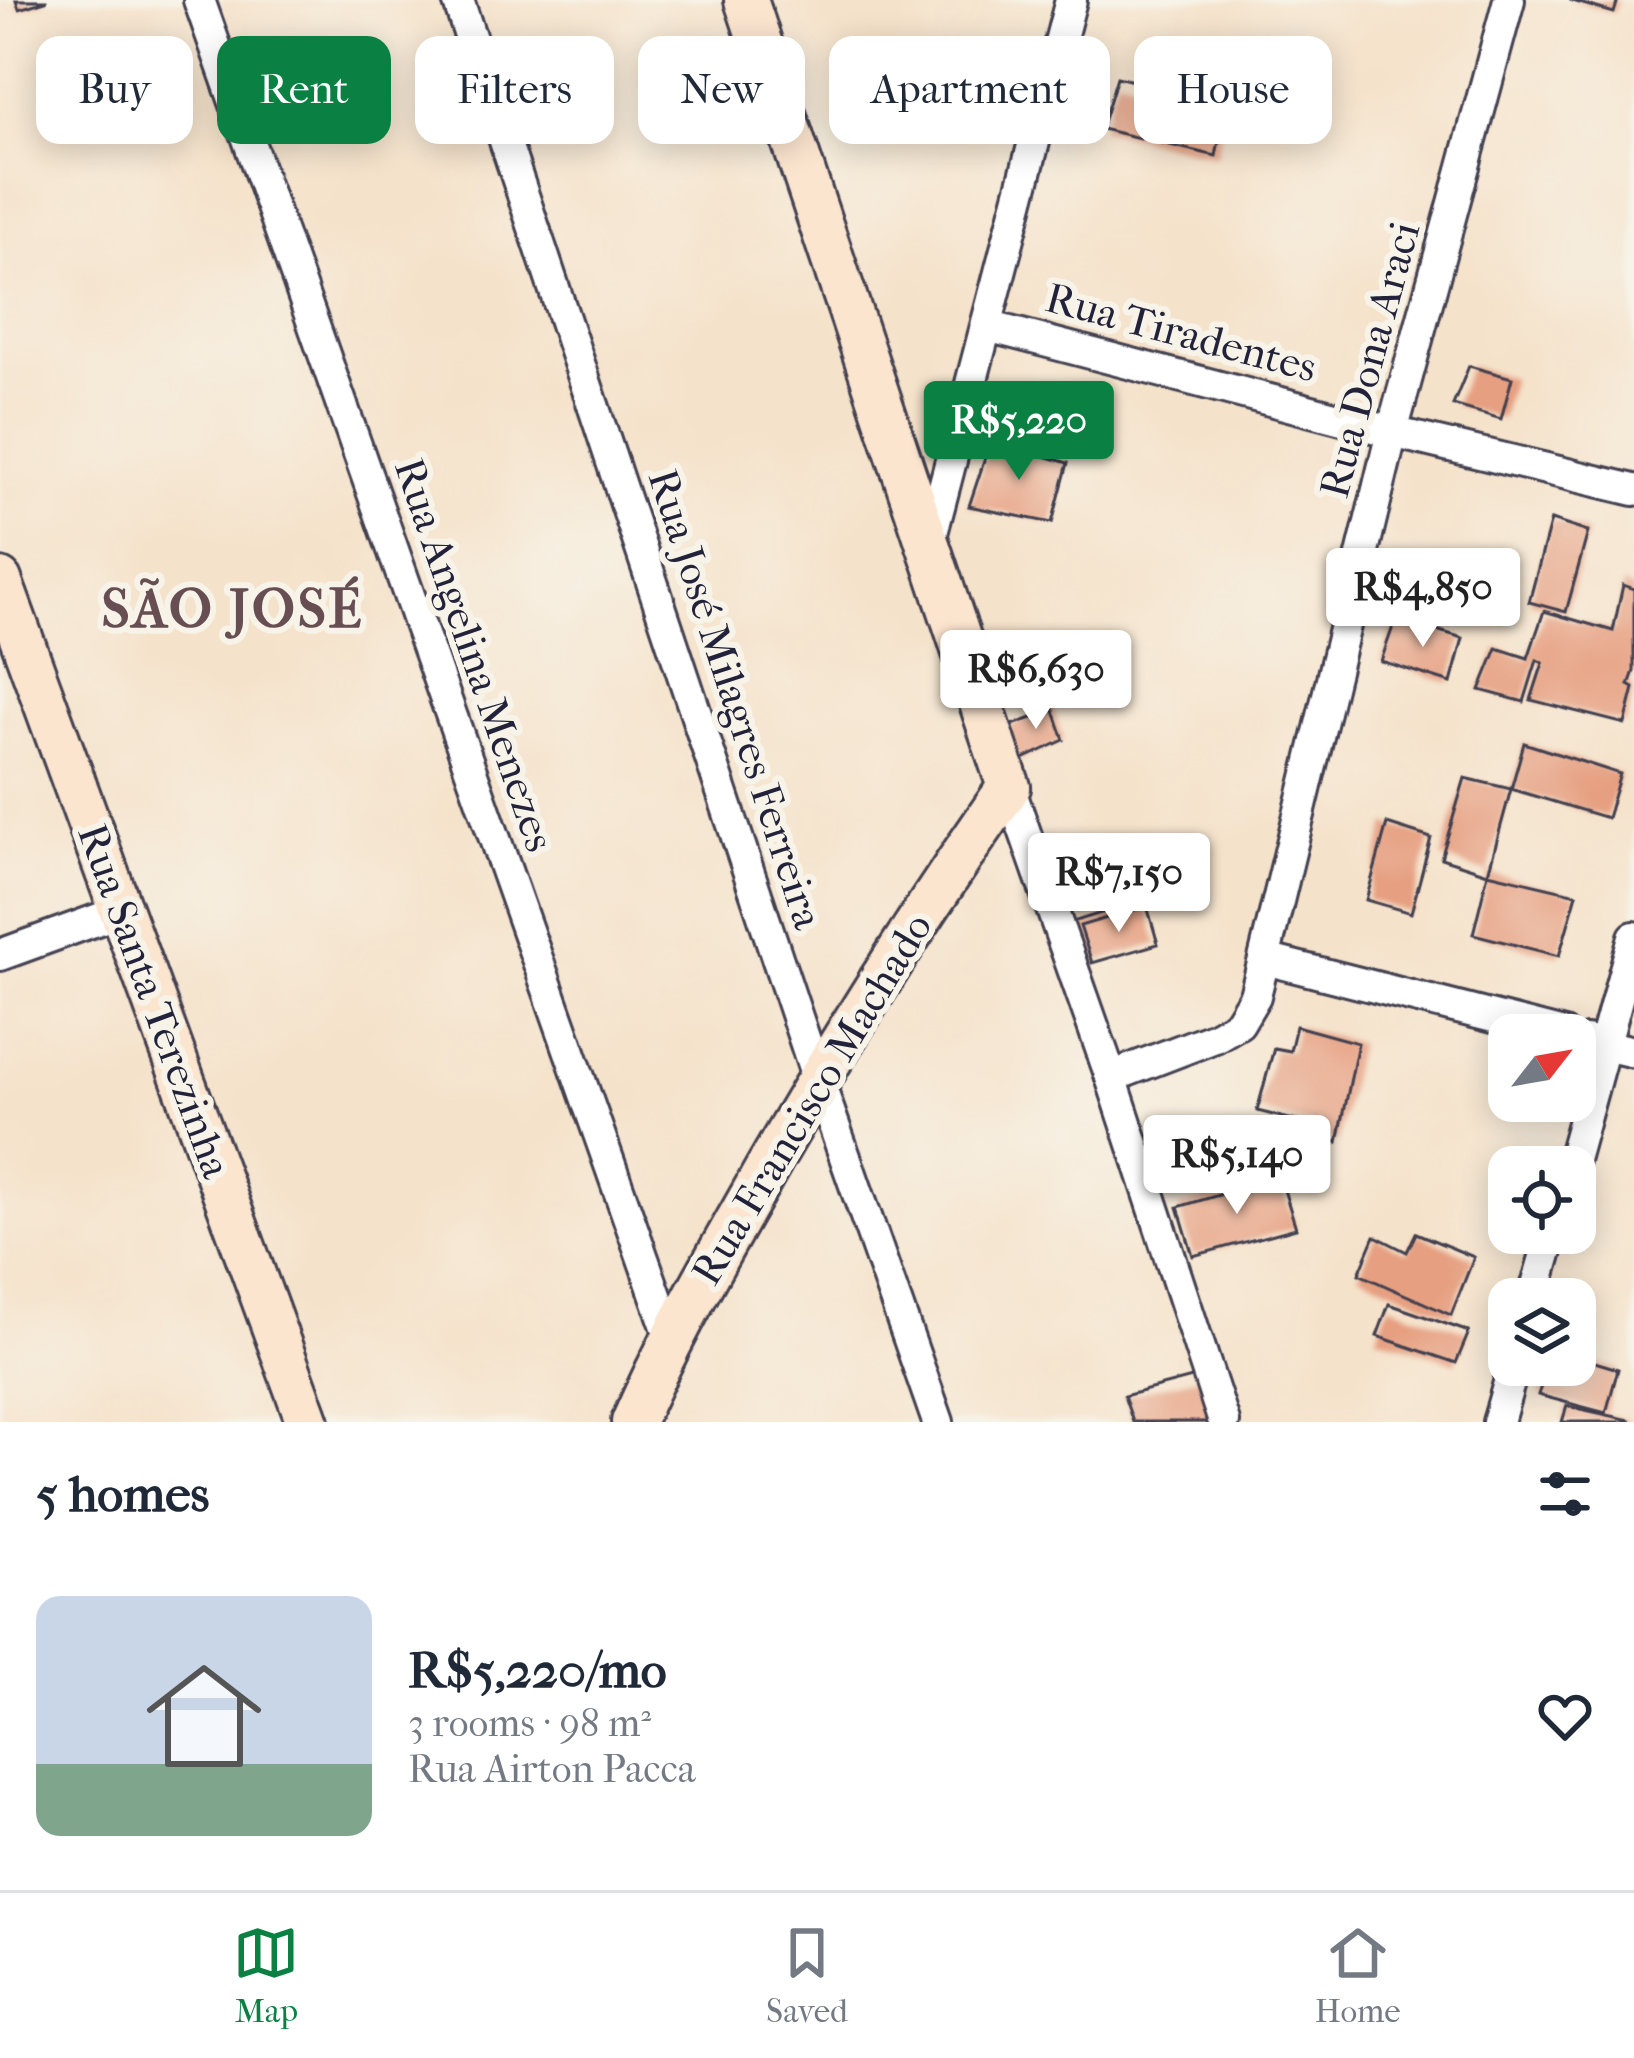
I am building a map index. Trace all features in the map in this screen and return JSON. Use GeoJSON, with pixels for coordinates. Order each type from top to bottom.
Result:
{"type":"FeatureCollection","features":[{"type":"Feature","properties":{"kind":"street","name":"Rua Angelina Menezes"},"geometry":{"type":"LineString","coordinates":[[199,0],[671,1338]]}},
{"type":"Feature","properties":{"kind":"street","name":"Rua José Milagres Ferreira"},"geometry":{"type":"LineString","coordinates":[[458,0],[817,1077],[938,1422]]}},
{"type":"Feature","properties":{"kind":"street"},"geometry":{"type":"LineString","coordinates":[[746,0],[1224,1422]]}},
{"type":"Feature","properties":{"kind":"street"},"geometry":{"type":"LineString","coordinates":[[930,541],[1071,0]]}},
{"type":"Feature","properties":{"kind":"street","name":"Rua Dona Araci"},"geometry":{"type":"LineString","coordinates":[[1111,1077],[1240,1023],[1255,996],[1393,432],[1509,0]]}},
{"type":"Feature","properties":{"kind":"street","name":"Rua Tiradentes"},"geometry":{"type":"LineString","coordinates":[[988,326],[1634,490]]}},
{"type":"Feature","properties":{"kind":"street","name":"Rua Santa Terezinha"},"geometry":{"type":"LineString","coordinates":[[0,580],[308,1422]]}},
{"type":"Feature","properties":{"kind":"street","name":"Rua Francisco Machado"},"geometry":{"type":"LineString","coordinates":[[634,1421],[671,1338],[817,1077],[909,931],[1009,788]]}},
{"type":"Feature","properties":{"kind":"street"},"geometry":{"type":"LineString","coordinates":[[0,955],[121,911]]}},
{"type":"Feature","properties":{"kind":"street"},"geometry":{"type":"LineString","coordinates":[[1580,1146],[1620,1049],[1634,938]]}},
{"type":"Feature","properties":{"kind":"street"},"geometry":{"type":"LineString","coordinates":[[1264,959],[1488,1016]]}},
{"type":"Feature","properties":{"kind":"street"},"geometry":{"type":"LineString","coordinates":[[1498,1422],[1508,1386]]}},
{"type":"Feature","properties":{"kind":"building"},"geometry":{"type":"Polygon","coordinates":[[[16,0],[46,0],[46,1],[19,9],[16,0]]]}},
{"type":"Feature","properties":{"kind":"building"},"geometry":{"type":"Polygon","coordinates":[[[1569,0],[1618,0],[1614,13],[1569,0]]]}},
{"type":"Feature","properties":{"kind":"building"},"geometry":{"type":"Polygon","coordinates":[[[1117,77],[1134,81],[1134,137],[1110,131],[1110,100],[1117,77]]]}},
{"type":"Feature","properties":{"kind":"building"},"geometry":{"type":"Polygon","coordinates":[[[1165,144],[1218,144],[1216,156],[1165,144]]]}},
{"type":"Feature","properties":{"kind":"building"},"geometry":{"type":"Polygon","coordinates":[[[1469,366],[1512,378],[1501,419],[1453,405],[1469,366]]]}},
{"type":"Feature","properties":{"kind":"building"},"geometry":{"type":"Polygon","coordinates":[[[991,440],[1068,463],[1052,523],[969,506],[991,440]]]}},
{"type":"Feature","properties":{"kind":"building"},"geometry":{"type":"Polygon","coordinates":[[[1551,520],[1588,532],[1566,612],[1529,602],[1551,520]]]}},
{"type":"Feature","properties":{"kind":"building"},"geometry":{"type":"Polygon","coordinates":[[[1623,585],[1634,589],[1634,671],[1629,685],[1634,688],[1625,724],[1531,700],[1543,663],[1537,660],[1524,702],[1480,690],[1497,648],[1528,658],[1544,611],[1613,631],[1623,585]]]}},
{"type":"Feature","properties":{"kind":"building"},"geometry":{"type":"Polygon","coordinates":[[[1396,618],[1463,638],[1451,683],[1381,661],[1396,618]]]}},
{"type":"Feature","properties":{"kind":"building"},"geometry":{"type":"Polygon","coordinates":[[[1051,702],[1064,740],[1019,761],[1007,727],[1035,717],[1032,709],[1051,702]]]}},
{"type":"Feature","properties":{"kind":"building"},"geometry":{"type":"Polygon","coordinates":[[[1524,743],[1620,774],[1607,818],[1511,789],[1524,743]]]}},
{"type":"Feature","properties":{"kind":"building"},"geometry":{"type":"Polygon","coordinates":[[[1465,778],[1511,789],[1488,873],[1441,858],[1465,778]]]}},
{"type":"Feature","properties":{"kind":"building"},"geometry":{"type":"Polygon","coordinates":[[[1387,824],[1431,838],[1411,913],[1366,900],[1387,824]]]}},
{"type":"Feature","properties":{"kind":"building"},"geometry":{"type":"Polygon","coordinates":[[[1155,857],[1168,892],[1073,922],[1062,891],[1155,857]]]}},
{"type":"Feature","properties":{"kind":"building"},"geometry":{"type":"Polygon","coordinates":[[[1488,873],[1577,894],[1559,956],[1473,934],[1488,873]]]}},
{"type":"Feature","properties":{"kind":"building"},"geometry":{"type":"Polygon","coordinates":[[[1147,906],[1158,944],[1092,963],[1080,926],[1147,906]]]}},
{"type":"Feature","properties":{"kind":"building"},"geometry":{"type":"Polygon","coordinates":[[[1296,1026],[1358,1043],[1338,1142],[1312,1134],[1314,1125],[1257,1111],[1274,1048],[1290,1051],[1296,1026]]]}},
{"type":"Feature","properties":{"kind":"building"},"geometry":{"type":"Polygon","coordinates":[[[1280,1177],[1296,1228],[1193,1256],[1178,1207],[1280,1177]]]}},
{"type":"Feature","properties":{"kind":"building"},"geometry":{"type":"Polygon","coordinates":[[[1416,1233],[1474,1257],[1451,1315],[1359,1274],[1375,1236],[1407,1252],[1416,1233]]]}},
{"type":"Feature","properties":{"kind":"building"},"geometry":{"type":"Polygon","coordinates":[[[1389,1304],[1469,1332],[1456,1363],[1377,1336],[1389,1304]]]}},
{"type":"Feature","properties":{"kind":"building"},"geometry":{"type":"Polygon","coordinates":[[[1596,1362],[1618,1369],[1606,1413],[1538,1395],[1541,1386],[1596,1386],[1596,1362]]]}},
{"type":"Feature","properties":{"kind":"building"},"geometry":{"type":"Polygon","coordinates":[[[1207,1374],[1223,1422],[1133,1422],[1124,1396],[1207,1374]]]}},
{"type":"Feature","properties":{"kind":"building"},"geometry":{"type":"Polygon","coordinates":[[[1567,1406],[1630,1420],[1562,1422],[1567,1406]]]}},
{"type":"Feature","properties":{"kind":"district","name":"SÃO JOSÉ"},"geometry":{"type":"Point","coordinates":[233,609]}}]}
